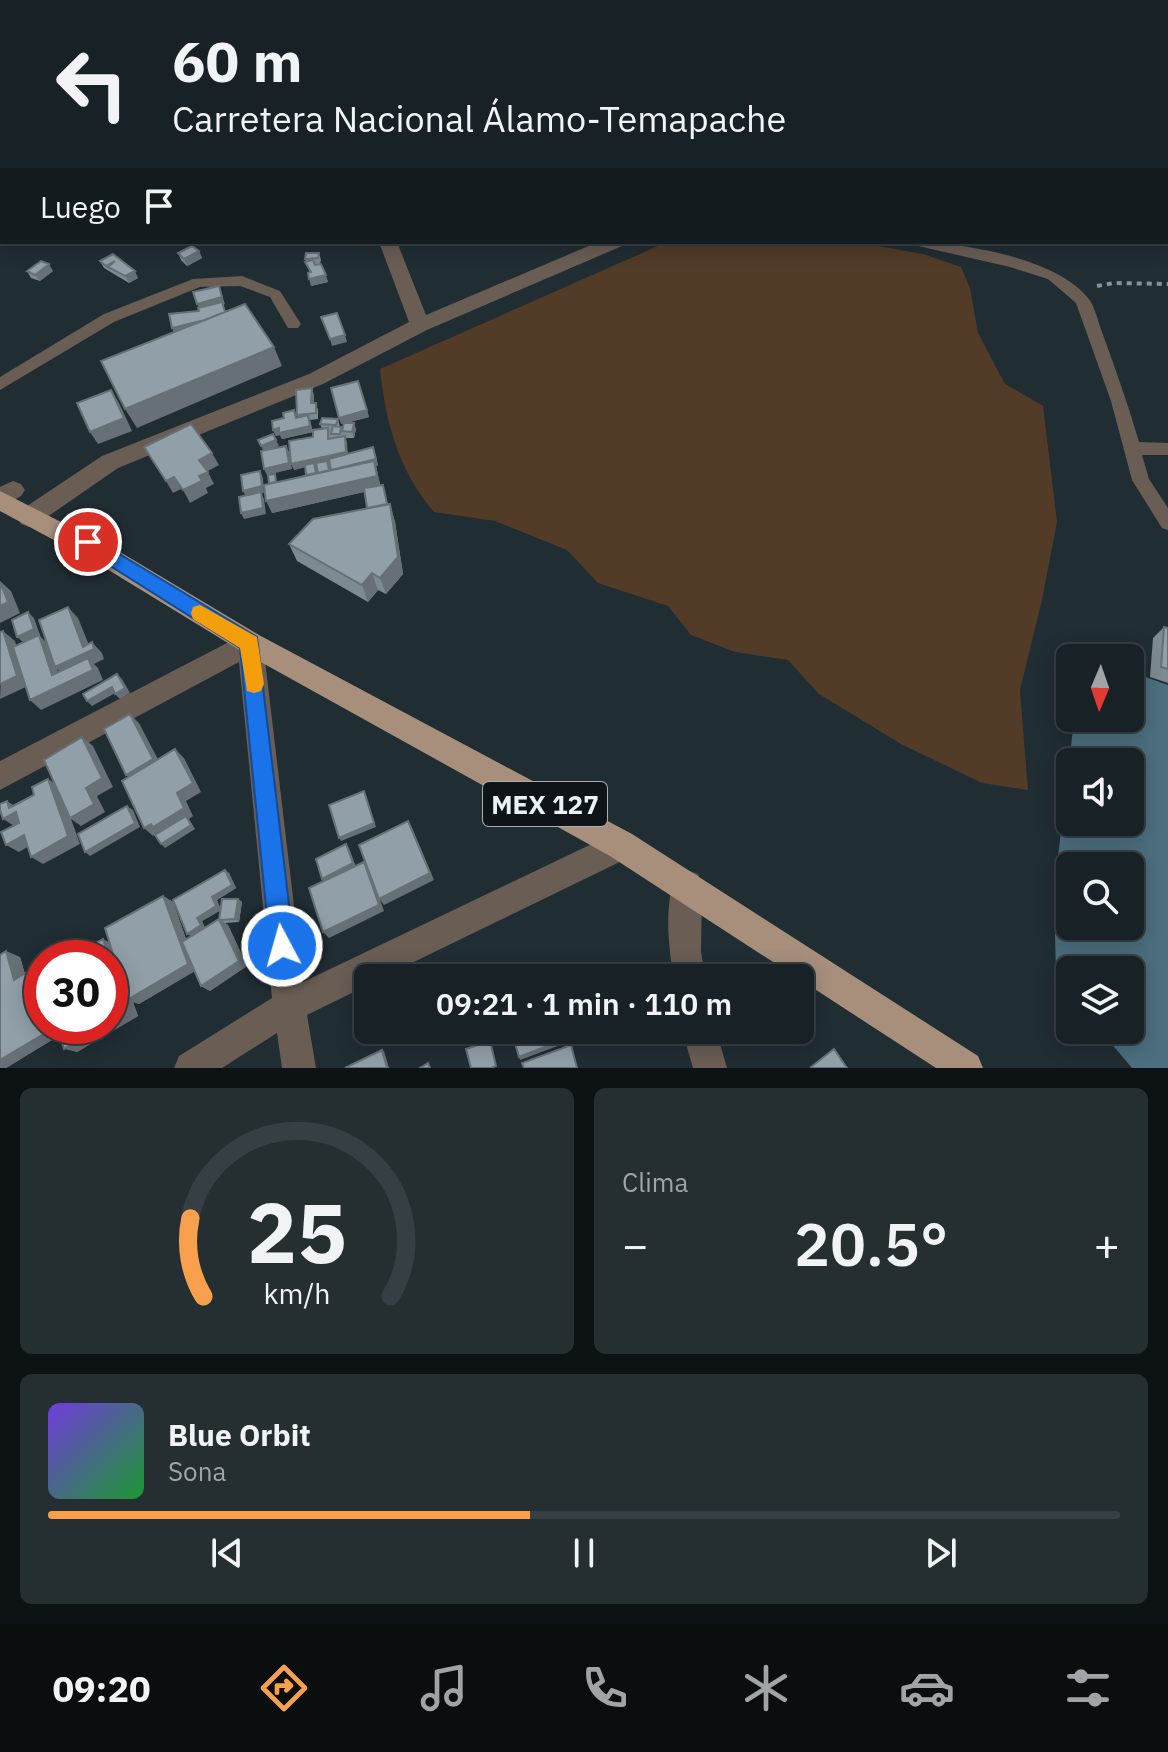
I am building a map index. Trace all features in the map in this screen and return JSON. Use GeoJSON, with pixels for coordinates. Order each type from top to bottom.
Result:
{"type":"FeatureCollection","features":[{"type":"Feature","properties":{"kind":"main road","name":"MEX 127"},"geometry":{"type":"LineString","coordinates":[[3,493],[250,643],[621,845],[966,1068]]}},
{"type":"Feature","properties":{"kind":"street"},"geometry":{"type":"LineString","coordinates":[[389,244],[420,325]]}},
{"type":"Feature","properties":{"kind":"street"},"geometry":{"type":"LineString","coordinates":[[35,512],[110,462],[316,379],[420,325],[610,244]]}},
{"type":"Feature","properties":{"kind":"street"},"geometry":{"type":"LineString","coordinates":[[0,776],[250,643],[289,1006],[299,1068]]}},
{"type":"Feature","properties":{"kind":"street"},"geometry":{"type":"LineString","coordinates":[[191,1068],[289,1006],[621,845]]}},
{"type":"Feature","properties":{"kind":"street"},"geometry":{"type":"LineString","coordinates":[[687,885],[687,964]]}},
{"type":"Feature","properties":{"kind":"street"},"geometry":{"type":"LineString","coordinates":[[703,1044],[710,1068]]}},
{"type":"Feature","properties":{"kind":"lane"},"geometry":{"type":"LineString","coordinates":[[928,244],[1013,263],[1053,276],[1083,301],[1100,342],[1141,480],[1168,523]]}},
{"type":"Feature","properties":{"kind":"lane"},"geometry":{"type":"LineString","coordinates":[[0,384],[109,318],[198,282],[242,281],[275,294],[293,324]]}},
{"type":"Feature","properties":{"kind":"lane"},"geometry":{"type":"LineString","coordinates":[[1132,448],[1168,449]]}},
{"type":"Feature","properties":{"kind":"path"},"geometry":{"type":"LineString","coordinates":[[1071,291],[1114,283],[1168,284]]}},
{"type":"Feature","properties":{"kind":"shaded area"},"geometry":{"type":"Polygon","coordinates":[[[662,244],[867,244],[923,254],[961,267],[970,288],[978,333],[1005,384],[1043,406],[1057,522],[1020,690],[1028,790],[982,783],[901,744],[819,694],[788,660],[735,652],[691,635],[668,606],[598,583],[567,550],[495,521],[434,512],[411,480],[396,445],[380,369],[662,244]]]}},
{"type":"Feature","properties":{"kind":"water"},"geometry":{"type":"Polygon","coordinates":[[[1144,676],[1168,685],[1168,1068],[1132,1068],[1112,1044],[1144,1044],[1144,956],[1056,956],[1056,977],[1054,891],[1056,874],[1056,940],[1144,940],[1144,852],[1059,852],[1060,836],[1144,836],[1144,748],[1071,748],[1073,732],[1144,732],[1144,676]]]}},
{"type":"Feature","properties":{"kind":"building"},"geometry":{"type":"Polygon","coordinates":[[[192,246],[199,251],[184,259],[178,253],[192,246]]]}},
{"type":"Feature","properties":{"kind":"building"},"geometry":{"type":"Polygon","coordinates":[[[306,253],[319,253],[318,258],[305,259],[306,253]]]}},
{"type":"Feature","properties":{"kind":"building"},"geometry":{"type":"Polygon","coordinates":[[[113,254],[135,271],[125,276],[108,267],[115,261],[106,266],[100,261],[113,254]]]}},
{"type":"Feature","properties":{"kind":"building"},"geometry":{"type":"Polygon","coordinates":[[[313,260],[315,265],[321,264],[326,275],[309,279],[308,273],[311,272],[305,262],[313,260]]]}},
{"type":"Feature","properties":{"kind":"building"},"geometry":{"type":"Polygon","coordinates":[[[41,261],[49,264],[35,275],[27,271],[41,261]]]}},
{"type":"Feature","properties":{"kind":"building"},"geometry":{"type":"Polygon","coordinates":[[[219,286],[222,297],[197,304],[193,292],[219,286]]]}},
{"type":"Feature","properties":{"kind":"building"},"geometry":{"type":"Polygon","coordinates":[[[222,302],[225,312],[172,328],[169,314],[199,311],[198,308],[222,302]]]}},
{"type":"Feature","properties":{"kind":"building"},"geometry":{"type":"Polygon","coordinates":[[[245,304],[274,347],[125,409],[101,361],[245,304]]]}},
{"type":"Feature","properties":{"kind":"building"},"geometry":{"type":"Polygon","coordinates":[[[337,313],[345,335],[330,339],[321,317],[337,313]]]}},
{"type":"Feature","properties":{"kind":"building"},"geometry":{"type":"Polygon","coordinates":[[[358,381],[367,410],[339,418],[331,388],[358,381]]]}},
{"type":"Feature","properties":{"kind":"building"},"geometry":{"type":"Polygon","coordinates":[[[312,388],[311,403],[316,403],[316,413],[297,415],[296,390],[312,388]]]}},
{"type":"Feature","properties":{"kind":"building"},"geometry":{"type":"Polygon","coordinates":[[[111,390],[124,418],[90,432],[77,403],[111,390]]]}},
{"type":"Feature","properties":{"kind":"building"},"geometry":{"type":"Polygon","coordinates":[[[294,410],[296,418],[308,415],[310,426],[279,433],[279,428],[273,430],[272,421],[284,418],[283,413],[294,410]]]}},
{"type":"Feature","properties":{"kind":"building"},"geometry":{"type":"Polygon","coordinates":[[[322,418],[338,419],[336,425],[320,424],[322,418]]]}},
{"type":"Feature","properties":{"kind":"building"},"geometry":{"type":"Polygon","coordinates":[[[344,423],[354,423],[352,432],[342,431],[344,423]]]}},
{"type":"Feature","properties":{"kind":"building"},"geometry":{"type":"Polygon","coordinates":[[[191,424],[212,453],[199,460],[208,472],[199,476],[202,481],[183,490],[174,477],[166,481],[144,447],[191,424]]]}},
{"type":"Feature","properties":{"kind":"building"},"geometry":{"type":"Polygon","coordinates":[[[333,426],[341,427],[340,434],[331,434],[333,426]]]}},
{"type":"Feature","properties":{"kind":"building"},"geometry":{"type":"Polygon","coordinates":[[[328,428],[328,439],[345,436],[346,452],[291,464],[289,441],[313,437],[313,430],[328,428]]]}},
{"type":"Feature","properties":{"kind":"building"},"geometry":{"type":"Polygon","coordinates":[[[273,434],[276,440],[261,446],[258,440],[273,434]]]}},
{"type":"Feature","properties":{"kind":"building"},"geometry":{"type":"Polygon","coordinates":[[[286,446],[289,463],[264,469],[261,451],[286,446]]]}},
{"type":"Feature","properties":{"kind":"building"},"geometry":{"type":"Polygon","coordinates":[[[373,447],[376,459],[331,470],[329,459],[373,447]]]}},
{"type":"Feature","properties":{"kind":"building"},"geometry":{"type":"Polygon","coordinates":[[[327,461],[329,470],[318,473],[316,463],[327,461]]]}},
{"type":"Feature","properties":{"kind":"building"},"geometry":{"type":"Polygon","coordinates":[[[374,461],[377,476],[266,501],[264,485],[374,461]]]}},
{"type":"Feature","properties":{"kind":"building"},"geometry":{"type":"Polygon","coordinates":[[[314,463],[316,473],[306,475],[305,465],[314,463]]]}},
{"type":"Feature","properties":{"kind":"building"},"geometry":{"type":"Polygon","coordinates":[[[260,471],[262,486],[243,491],[241,475],[260,471]]]}},
{"type":"Feature","properties":{"kind":"building"},"geometry":{"type":"Polygon","coordinates":[[[275,474],[276,482],[269,483],[268,475],[275,474]]]}},
{"type":"Feature","properties":{"kind":"building"},"geometry":{"type":"Polygon","coordinates":[[[383,485],[387,504],[367,508],[364,488],[383,485]]]}},
{"type":"Feature","properties":{"kind":"building"},"geometry":{"type":"Polygon","coordinates":[[[261,492],[263,508],[241,513],[239,497],[261,492]]]}},
{"type":"Feature","properties":{"kind":"building"},"geometry":{"type":"Polygon","coordinates":[[[390,504],[398,557],[380,578],[372,573],[362,585],[289,544],[313,519],[390,504]]]}},
{"type":"Feature","properties":{"kind":"building"},"geometry":{"type":"Polygon","coordinates":[[[0,582],[8,602],[0,606],[0,582]]]}},
{"type":"Feature","properties":{"kind":"building"},"geometry":{"type":"Polygon","coordinates":[[[68,607],[83,647],[92,642],[94,649],[55,667],[39,620],[68,607]]]}},
{"type":"Feature","properties":{"kind":"building"},"geometry":{"type":"Polygon","coordinates":[[[28,612],[34,629],[17,637],[12,620],[28,612]]]}},
{"type":"Feature","properties":{"kind":"building"},"geometry":{"type":"Polygon","coordinates":[[[1164,627],[1168,628],[1168,669],[1161,667],[1164,627]]]}},
{"type":"Feature","properties":{"kind":"building"},"geometry":{"type":"Polygon","coordinates":[[[3,631],[17,676],[0,684],[0,632],[3,631]]]}},
{"type":"Feature","properties":{"kind":"building"},"geometry":{"type":"Polygon","coordinates":[[[39,635],[52,675],[88,658],[93,670],[30,700],[13,647],[39,635]]]}},
{"type":"Feature","properties":{"kind":"building"},"geometry":{"type":"Polygon","coordinates":[[[117,674],[125,688],[115,694],[112,687],[87,701],[83,694],[117,674]]]}},
{"type":"Feature","properties":{"kind":"building"},"geometry":{"type":"Polygon","coordinates":[[[130,714],[153,759],[126,775],[104,729],[130,714]]]}},
{"type":"Feature","properties":{"kind":"building"},"geometry":{"type":"Polygon","coordinates":[[[82,737],[102,778],[86,788],[94,804],[70,818],[44,760],[82,737]]]}},
{"type":"Feature","properties":{"kind":"building"},"geometry":{"type":"Polygon","coordinates":[[[175,749],[193,783],[177,793],[184,808],[153,827],[151,824],[144,828],[122,781],[175,749]]]}},
{"type":"Feature","properties":{"kind":"building"},"geometry":{"type":"Polygon","coordinates":[[[48,779],[68,836],[31,857],[24,835],[6,845],[1,832],[19,823],[16,812],[3,819],[0,804],[7,801],[9,808],[34,795],[32,787],[48,779]]]}},
{"type":"Feature","properties":{"kind":"building"},"geometry":{"type":"Polygon","coordinates":[[[364,791],[374,823],[339,838],[329,805],[364,791]]]}},
{"type":"Feature","properties":{"kind":"building"},"geometry":{"type":"Polygon","coordinates":[[[127,806],[135,823],[85,852],[78,834],[127,806]]]}},
{"type":"Feature","properties":{"kind":"building"},"geometry":{"type":"Polygon","coordinates":[[[186,816],[191,825],[161,844],[155,835],[186,816]]]}},
{"type":"Feature","properties":{"kind":"building"},"geometry":{"type":"Polygon","coordinates":[[[408,821],[430,873],[379,899],[359,845],[408,821]]]}},
{"type":"Feature","properties":{"kind":"building"},"geometry":{"type":"Polygon","coordinates":[[[346,844],[353,863],[322,879],[316,859],[346,844]]]}},
{"type":"Feature","properties":{"kind":"building"},"geometry":{"type":"Polygon","coordinates":[[[364,862],[379,905],[323,932],[309,888],[364,862]]]}},
{"type":"Feature","properties":{"kind":"building"},"geometry":{"type":"Polygon","coordinates":[[[225,870],[232,885],[212,897],[216,906],[197,918],[201,925],[187,934],[173,900],[225,870]]]}},
{"type":"Feature","properties":{"kind":"building"},"geometry":{"type":"Polygon","coordinates":[[[163,896],[188,964],[128,999],[128,940],[109,940],[105,928],[163,896]]]}},
{"type":"Feature","properties":{"kind":"building"},"geometry":{"type":"Polygon","coordinates":[[[222,899],[238,899],[235,919],[219,920],[222,899]]]}},
{"type":"Feature","properties":{"kind":"building"},"geometry":{"type":"Polygon","coordinates":[[[219,919],[239,961],[201,986],[182,942],[219,919]]]}},
{"type":"Feature","properties":{"kind":"building"},"geometry":{"type":"Polygon","coordinates":[[[6,951],[14,980],[24,974],[24,1044],[27,1044],[0,1060],[0,955],[6,951]]]}},
{"type":"Feature","properties":{"kind":"building"},"geometry":{"type":"Polygon","coordinates":[[[491,1044],[496,1066],[471,1068],[466,1049],[491,1044]]]}},
{"type":"Feature","properties":{"kind":"building"},"geometry":{"type":"Polygon","coordinates":[[[515,1044],[552,1044],[519,1057],[515,1044]]]}},
{"type":"Feature","properties":{"kind":"building"},"geometry":{"type":"Polygon","coordinates":[[[571,1045],[577,1068],[524,1068],[522,1063],[571,1045]]]}},
{"type":"Feature","properties":{"kind":"building"},"geometry":{"type":"Polygon","coordinates":[[[834,1049],[847,1068],[811,1067],[834,1049]]]}},
{"type":"Feature","properties":{"kind":"building"},"geometry":{"type":"Polygon","coordinates":[[[382,1050],[387,1068],[345,1068],[382,1050]]]}},
{"type":"Feature","properties":{"kind":"slow traffic"},"geometry":{"type":"LineString","coordinates":[[200,613],[250,643],[254,684]]}},
{"type":"Feature","properties":{"kind":"route"},"geometry":{"type":"LineString","coordinates":[[88,542],[250,643],[282,946]]}}]}
